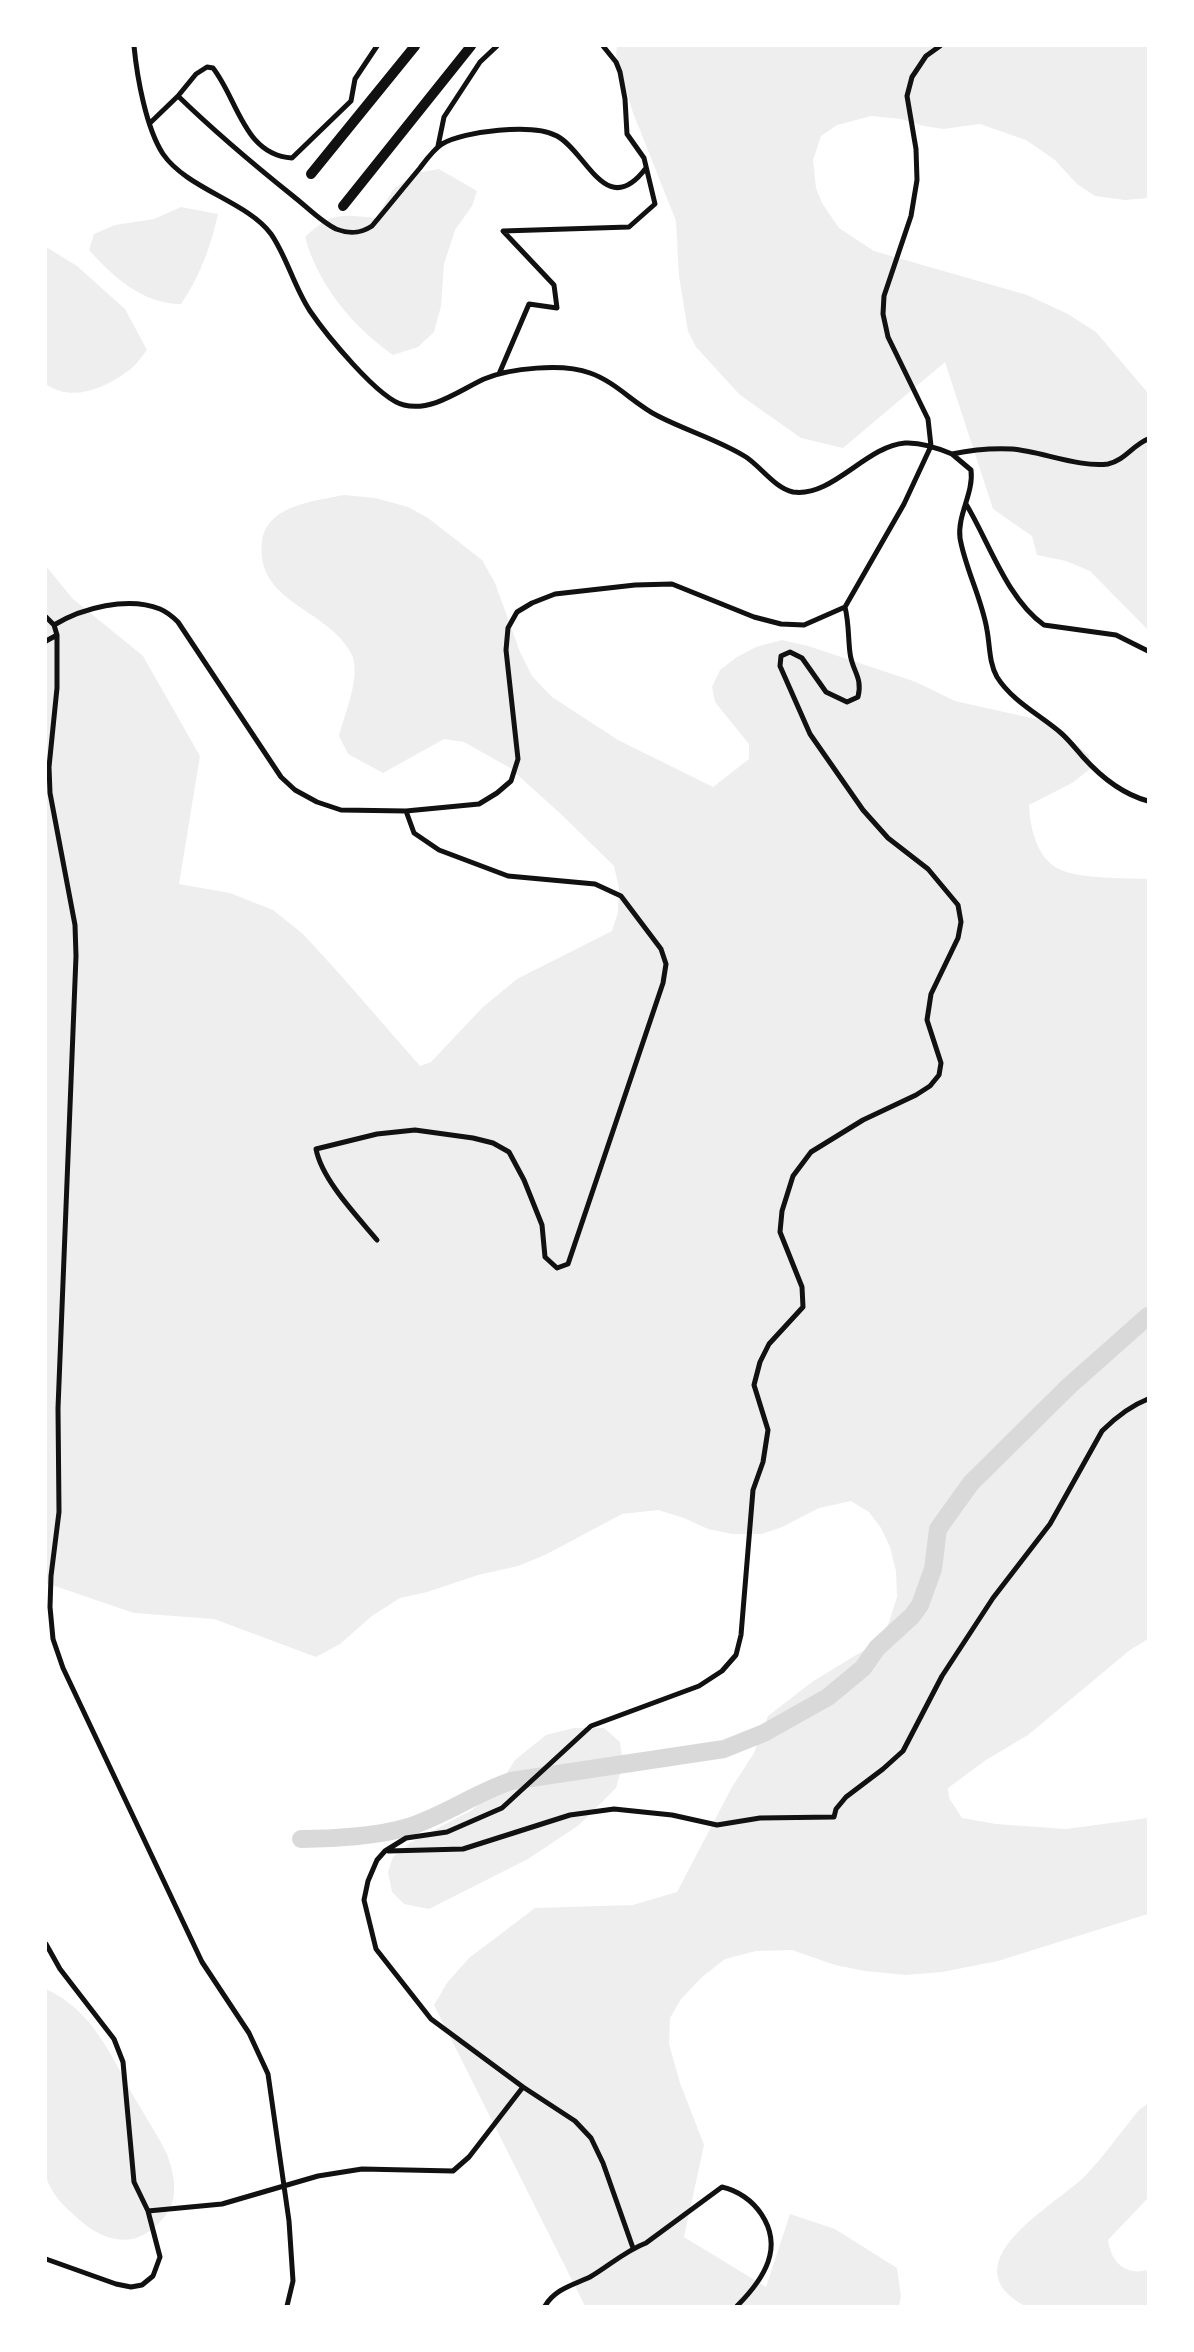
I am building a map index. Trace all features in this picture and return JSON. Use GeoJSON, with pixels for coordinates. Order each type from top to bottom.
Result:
{"type":"FeatureCollection","features":[{"type":"Feature","properties":{"kind":"highway"},"geometry":{"type":"LineString","coordinates":[[311,174],[415,46]]}},
{"type":"Feature","properties":{"kind":"highway"},"geometry":{"type":"LineString","coordinates":[[343,206],[471,46]]}},
{"type":"Feature","properties":{"kind":"street"},"geometry":{"type":"LineString","coordinates":[[134,46],[150,123],[163,154],[178,171],[258,222],[270,233],[310,310],[376,388],[393,402],[415,407],[431,404],[499,374],[559,368],[588,372],[606,380],[656,415],[729,447],[749,459],[781,487],[794,492],[827,484],[881,450],[905,443],[932,446],[952,454],[971,470],[972,482],[960,536],[987,629],[991,663],[998,677],[1035,715],[1062,734],[1085,760],[1114,786],[1149,801]]}},
{"type":"Feature","properties":{"kind":"street"},"geometry":{"type":"LineString","coordinates":[[150,123],[196,74],[206,67],[213,68],[222,79],[253,140],[262,148],[281,157],[292,158],[351,101],[355,79],[377,46]]}},
{"type":"Feature","properties":{"kind":"street"},"geometry":{"type":"LineString","coordinates":[[438,146],[444,117],[480,62],[497,46]]}},
{"type":"Feature","properties":{"kind":"street"},"geometry":{"type":"LineString","coordinates":[[499,374],[528,304],[557,308],[554,285],[503,231],[629,227],[655,204],[644,158],[627,134],[620,72],[603,46]]}},
{"type":"Feature","properties":{"kind":"street"},"geometry":{"type":"LineString","coordinates":[[54,625],[71,615],[123,604],[149,605],[163,610],[178,622],[281,778],[295,790],[317,802],[341,810],[406,811],[478,804],[511,781],[518,759],[506,650],[508,628],[517,612],[532,603],[555,594],[635,584],[672,584],[754,617],[781,624],[804,625],[845,607],[904,505],[932,446],[928,419],[887,337],[883,314],[884,296],[911,216],[917,180],[916,149],[906,96],[912,77],[926,56],[940,46]]}},
{"type":"Feature","properties":{"kind":"street"},"geometry":{"type":"LineString","coordinates":[[178,96],[245,157],[298,200],[334,228],[348,233],[362,232],[372,226],[438,146],[454,137],[494,131],[541,130],[559,137],[593,176],[612,187],[626,187],[638,179],[646,168]]}},
{"type":"Feature","properties":{"kind":"street"},"geometry":{"type":"LineString","coordinates":[[952,454],[1011,449],[1108,464],[1122,458],[1139,442],[1149,439]]}},
{"type":"Feature","properties":{"kind":"street"},"geometry":{"type":"LineString","coordinates":[[966,504],[1026,610],[1036,619],[1044,625],[1116,635],[1149,651]]}},
{"type":"Feature","properties":{"kind":"street"},"geometry":{"type":"LineString","coordinates":[[633,2248],[603,2163],[591,2138],[575,2121],[523,2087],[431,2019],[376,1949],[364,1900],[377,1860],[385,1851],[407,1838],[447,1832],[502,1808],[591,1726],[699,1686],[722,1671],[736,1655],[741,1635],[753,1490],[763,1462],[768,1430],[754,1385],[760,1362],[769,1344],[803,1307],[802,1287],[780,1232],[782,1211],[793,1176],[811,1152],[863,1120],[916,1095],[930,1086],[939,1075],[942,1063],[927,1020],[931,994],[958,937],[961,922],[957,905],[928,869],[888,838],[863,810],[810,734],[780,666],[781,656],[790,652],[802,658],[826,692],[847,702],[858,697],[861,685],[850,656],[845,607]]}},
{"type":"Feature","properties":{"kind":"street"},"geometry":{"type":"LineString","coordinates":[[46,617],[54,625],[57,635],[57,688],[49,767],[50,793],[75,925],[76,956],[58,1408],[59,1512],[48,1624],[63,1668],[202,1962],[249,2033],[268,2074],[289,2221],[293,2281],[287,2306]]}},
{"type":"Feature","properties":{"kind":"street"},"geometry":{"type":"LineString","coordinates":[[46,641],[57,635]]}},
{"type":"Feature","properties":{"kind":"street"},"geometry":{"type":"LineString","coordinates":[[377,1240],[352,1210],[325,1170],[316,1149],[377,1134],[415,1130],[473,1138],[493,1143],[509,1152],[542,1224],[545,1257],[557,1268],[568,1264],[663,983],[666,964],[661,949],[621,896],[595,884],[508,876],[439,850],[414,833],[406,811]]}},
{"type":"Feature","properties":{"kind":"street"},"geometry":{"type":"LineString","coordinates":[[385,1851],[463,1849],[570,1815],[614,1809],[672,1815],[717,1825],[760,1818],[834,1817],[836,1809],[846,1797],[903,1751],[942,1676],[993,1598],[1051,1524],[1102,1431],[1137,1403],[1149,1399]]}},
{"type":"Feature","properties":{"kind":"street"},"geometry":{"type":"LineString","coordinates":[[46,1944],[61,1969],[114,2039],[123,2062],[134,2182],[148,2211],[160,2257],[153,2276],[142,2285],[131,2287],[46,2259]]}},
{"type":"Feature","properties":{"kind":"street"},"geometry":{"type":"LineString","coordinates":[[148,2211],[222,2204],[318,2176],[362,2169],[453,2171],[469,2157],[523,2087]]}},
{"type":"Feature","properties":{"kind":"street"},"geometry":{"type":"LineString","coordinates":[[545,2306],[568,2285],[590,2277],[633,2248],[646,2243],[722,2187],[737,2190],[756,2206],[768,2225],[769,2259],[762,2275],[737,2306]]}},
{"type":"Feature","properties":{"kind":"shaded area"},"geometry":{"type":"Polygon","coordinates":[[[617,46],[1148,46],[1148,198],[1125,200],[1095,196],[1077,184],[1055,160],[1026,140],[980,124],[943,129],[901,119],[871,116],[837,125],[821,136],[813,160],[816,188],[822,203],[839,228],[874,251],[1027,295],[1068,314],[1096,332],[1148,393],[1148,630],[1090,571],[1066,561],[1037,555],[1032,536],[993,509],[945,362],[843,448],[801,438],[740,395],[696,347],[688,331],[679,276],[676,221],[632,110],[616,54],[617,46]]]}},
{"type":"Feature","properties":{"kind":"shaded area"},"geometry":{"type":"Polygon","coordinates":[[[439,169],[477,191],[472,206],[455,230],[444,264],[441,306],[434,332],[418,347],[393,355],[364,332],[339,304],[319,272],[305,237],[323,223],[338,217],[376,218],[393,190],[415,173],[439,169]]]}},
{"type":"Feature","properties":{"kind":"shaded area"},"geometry":{"type":"Polygon","coordinates":[[[181,207],[218,214],[204,261],[181,304],[154,299],[130,287],[108,270],[89,250],[94,234],[115,225],[154,219],[181,207]]]}},
{"type":"Feature","properties":{"kind":"shaded area"},"geometry":{"type":"Polygon","coordinates":[[[46,247],[77,266],[125,309],[147,350],[131,369],[99,388],[77,393],[56,390],[46,384],[46,247]]]}},
{"type":"Feature","properties":{"kind":"shaded area"},"geometry":{"type":"Polygon","coordinates":[[[344,495],[375,498],[408,507],[428,518],[482,560],[495,583],[520,652],[532,676],[552,697],[618,740],[713,787],[749,759],[749,744],[715,702],[712,687],[720,670],[737,657],[756,647],[782,640],[916,682],[955,701],[1049,722],[1089,755],[1090,769],[1072,783],[1029,805],[1033,833],[1046,859],[1069,873],[1148,879],[1148,1639],[1130,1650],[1028,1735],[986,1760],[948,1788],[949,1798],[962,1818],[996,1824],[1066,1829],[1148,1818],[1148,1914],[998,1961],[942,1972],[906,1975],[865,1971],[835,1965],[792,1950],[756,1951],[725,1959],[702,1977],[681,1999],[670,2018],[669,2044],[680,2083],[704,2145],[684,2237],[766,2287],[790,2214],[835,2229],[897,2268],[901,2296],[899,2306],[585,2306],[434,2005],[447,1983],[469,1958],[535,1908],[633,1905],[677,1892],[732,1787],[754,1753],[768,1716],[812,1682],[874,1644],[888,1625],[897,1597],[896,1571],[890,1547],[869,1512],[851,1501],[819,1508],[762,1534],[732,1534],[708,1529],[658,1510],[622,1514],[545,1555],[518,1566],[400,1598],[372,1616],[340,1644],[316,1657],[214,1619],[134,1613],[46,1583],[46,566],[72,598],[143,656],[200,756],[179,884],[230,893],[273,910],[303,934],[420,1066],[431,1062],[483,1007],[517,979],[612,931],[618,912],[619,888],[614,866],[510,768],[464,742],[444,739],[383,773],[348,754],[339,736],[354,682],[351,653],[326,625],[295,604],[270,579],[263,562],[262,542],[265,530],[282,512],[306,503],[344,495]]]}},
{"type":"Feature","properties":{"kind":"shaded area"},"geometry":{"type":"Polygon","coordinates":[[[574,1728],[604,1728],[620,1742],[623,1763],[616,1788],[579,1825],[528,1859],[429,1909],[404,1904],[392,1892],[388,1872],[393,1857],[410,1843],[472,1810],[498,1787],[515,1760],[546,1735],[574,1728]]]}},
{"type":"Feature","properties":{"kind":"shaded area"},"geometry":{"type":"Polygon","coordinates":[[[46,1989],[76,2009],[99,2035],[167,2154],[174,2181],[171,2205],[158,2224],[137,2238],[115,2239],[94,2230],[69,2211],[46,2177],[46,1989]]]}},
{"type":"Feature","properties":{"kind":"shaded area"},"geometry":{"type":"Polygon","coordinates":[[[1148,2103],[1148,2198],[1108,2240],[1112,2255],[1120,2266],[1132,2271],[1148,2270],[1148,2306],[1025,2306],[1004,2290],[997,2272],[1001,2255],[1031,2220],[1083,2178],[1138,2111],[1148,2103]]]}},
{"type":"Feature","properties":{"kind":"waterway"},"geometry":{"type":"LineString","coordinates":[[301,1839],[383,1833],[408,1827],[511,1781],[724,1749],[764,1733],[828,1697],[863,1668],[877,1648],[912,1616],[920,1605],[933,1569],[938,1529],[971,1483],[1068,1387],[1148,1316]]}}]}
